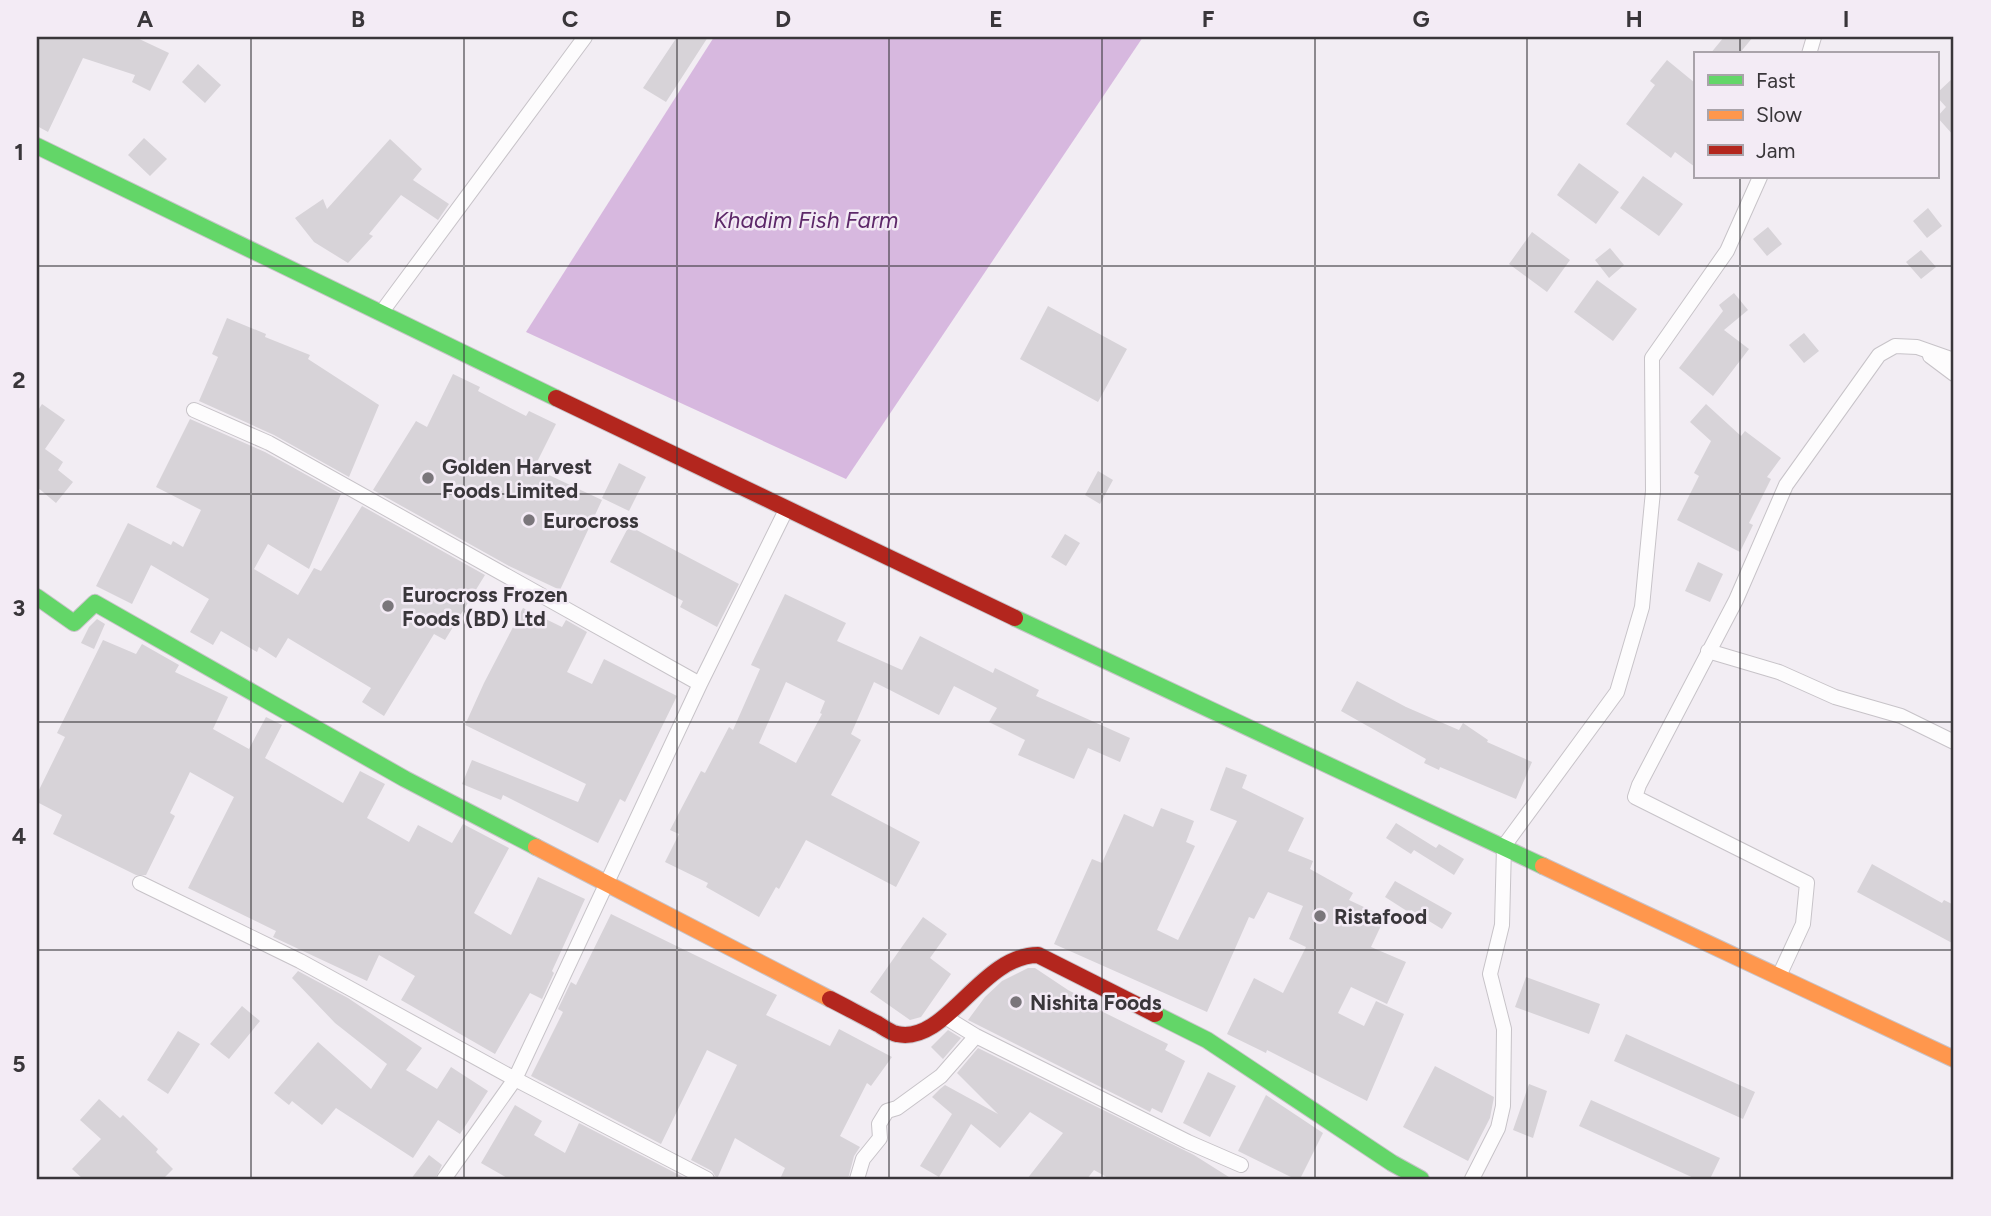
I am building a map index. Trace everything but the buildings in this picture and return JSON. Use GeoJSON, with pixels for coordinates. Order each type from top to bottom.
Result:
{"type":"FeatureCollection","features":[{"type":"Feature","properties":{"kind":"main road"},"geometry":{"type":"LineString","coordinates":[[37,146],[786,509],[1954,1059]]}},
{"type":"Feature","properties":{"kind":"main road"},"geometry":{"type":"LineString","coordinates":[[37,597],[74,623],[95,603],[405,779],[897,1034],[919,1033],[945,1017],[994,970],[1025,955],[1038,955],[1207,1040],[1392,1163],[1421,1179]]}},
{"type":"Feature","properties":{"kind":"street"},"geometry":{"type":"LineString","coordinates":[[381,313],[585,37]]}},
{"type":"Feature","properties":{"kind":"street"},"geometry":{"type":"LineString","coordinates":[[1472,1179],[1498,1128],[1503,1106],[1504,1029],[1490,974],[1502,925],[1503,846],[1617,692],[1642,607],[1653,491],[1652,358],[1727,251],[1760,178]]}},
{"type":"Feature","properties":{"kind":"street"},"geometry":{"type":"LineString","coordinates":[[1779,976],[1803,924],[1807,883],[1635,797],[1736,600],[1786,485],[1879,355],[1895,346],[1917,347],[1954,360]]}},
{"type":"Feature","properties":{"kind":"street"},"geometry":{"type":"LineString","coordinates":[[1917,347],[1954,374]]}},
{"type":"Feature","properties":{"kind":"street"},"geometry":{"type":"LineString","coordinates":[[194,410],[269,443],[700,684]]}},
{"type":"Feature","properties":{"kind":"street"},"geometry":{"type":"LineString","coordinates":[[444,1179],[515,1079],[700,684],[786,509]]}},
{"type":"Feature","properties":{"kind":"street"},"geometry":{"type":"LineString","coordinates":[[1708,651],[1779,672],[1835,697],[1901,716],[1954,742]]}},
{"type":"Feature","properties":{"kind":"street"},"geometry":{"type":"LineString","coordinates":[[141,883],[300,961],[515,1079],[707,1179]]}},
{"type":"Feature","properties":{"kind":"street"},"geometry":{"type":"LineString","coordinates":[[945,1017],[976,1036],[1188,1142],[1241,1165]]}},
{"type":"Feature","properties":{"kind":"street"},"geometry":{"type":"LineString","coordinates":[[857,1179],[863,1159],[880,1138],[879,1124],[887,1111],[897,1108],[941,1076],[976,1036]]}},
{"type":"Feature","properties":{"kind":"water","name":"Khadim Fish Farm"},"geometry":{"type":"Polygon","coordinates":[[[714,37],[1143,37],[846,479],[526,332],[714,37]]]}},
{"type":"Feature","properties":{"kind":"traffic: fast"},"geometry":{"type":"LineString","coordinates":[[37,146],[556,398]]}},
{"type":"Feature","properties":{"kind":"traffic: fast"},"geometry":{"type":"LineString","coordinates":[[37,597],[74,623],[95,603],[405,779],[536,847]]}},
{"type":"Feature","properties":{"kind":"traffic: fast"},"geometry":{"type":"LineString","coordinates":[[1015,618],[1543,866]]}},
{"type":"Feature","properties":{"kind":"traffic: fast"},"geometry":{"type":"LineString","coordinates":[[1155,1014],[1207,1040],[1392,1163],[1421,1179]]}},
{"type":"Feature","properties":{"kind":"traffic: slow"},"geometry":{"type":"LineString","coordinates":[[536,847],[830,999]]}},
{"type":"Feature","properties":{"kind":"traffic: slow"},"geometry":{"type":"LineString","coordinates":[[1543,866],[1954,1059]]}},
{"type":"Feature","properties":{"kind":"traffic: jam"},"geometry":{"type":"LineString","coordinates":[[556,398],[1015,618]]}},
{"type":"Feature","properties":{"kind":"traffic: jam"},"geometry":{"type":"LineString","coordinates":[[830,999],[892,1032],[915,1034],[948,1014],[999,969],[1018,959],[1038,955],[1155,1014]]}},
{"type":"Feature","properties":{"kind":"place","name":"Golden Harvest Foods Limited"},"geometry":{"type":"Point","coordinates":[428,478]}},
{"type":"Feature","properties":{"kind":"place","name":"Eurocross"},"geometry":{"type":"Point","coordinates":[529,520]}},
{"type":"Feature","properties":{"kind":"place","name":"Eurocross Frozen Foods (BD) Ltd"},"geometry":{"type":"Point","coordinates":[388,606]}},
{"type":"Feature","properties":{"kind":"place","name":"Ristafood"},"geometry":{"type":"Point","coordinates":[1320,916]}},
{"type":"Feature","properties":{"kind":"place","name":"Nishita Foods"},"geometry":{"type":"Point","coordinates":[1016,1002]}}]}
